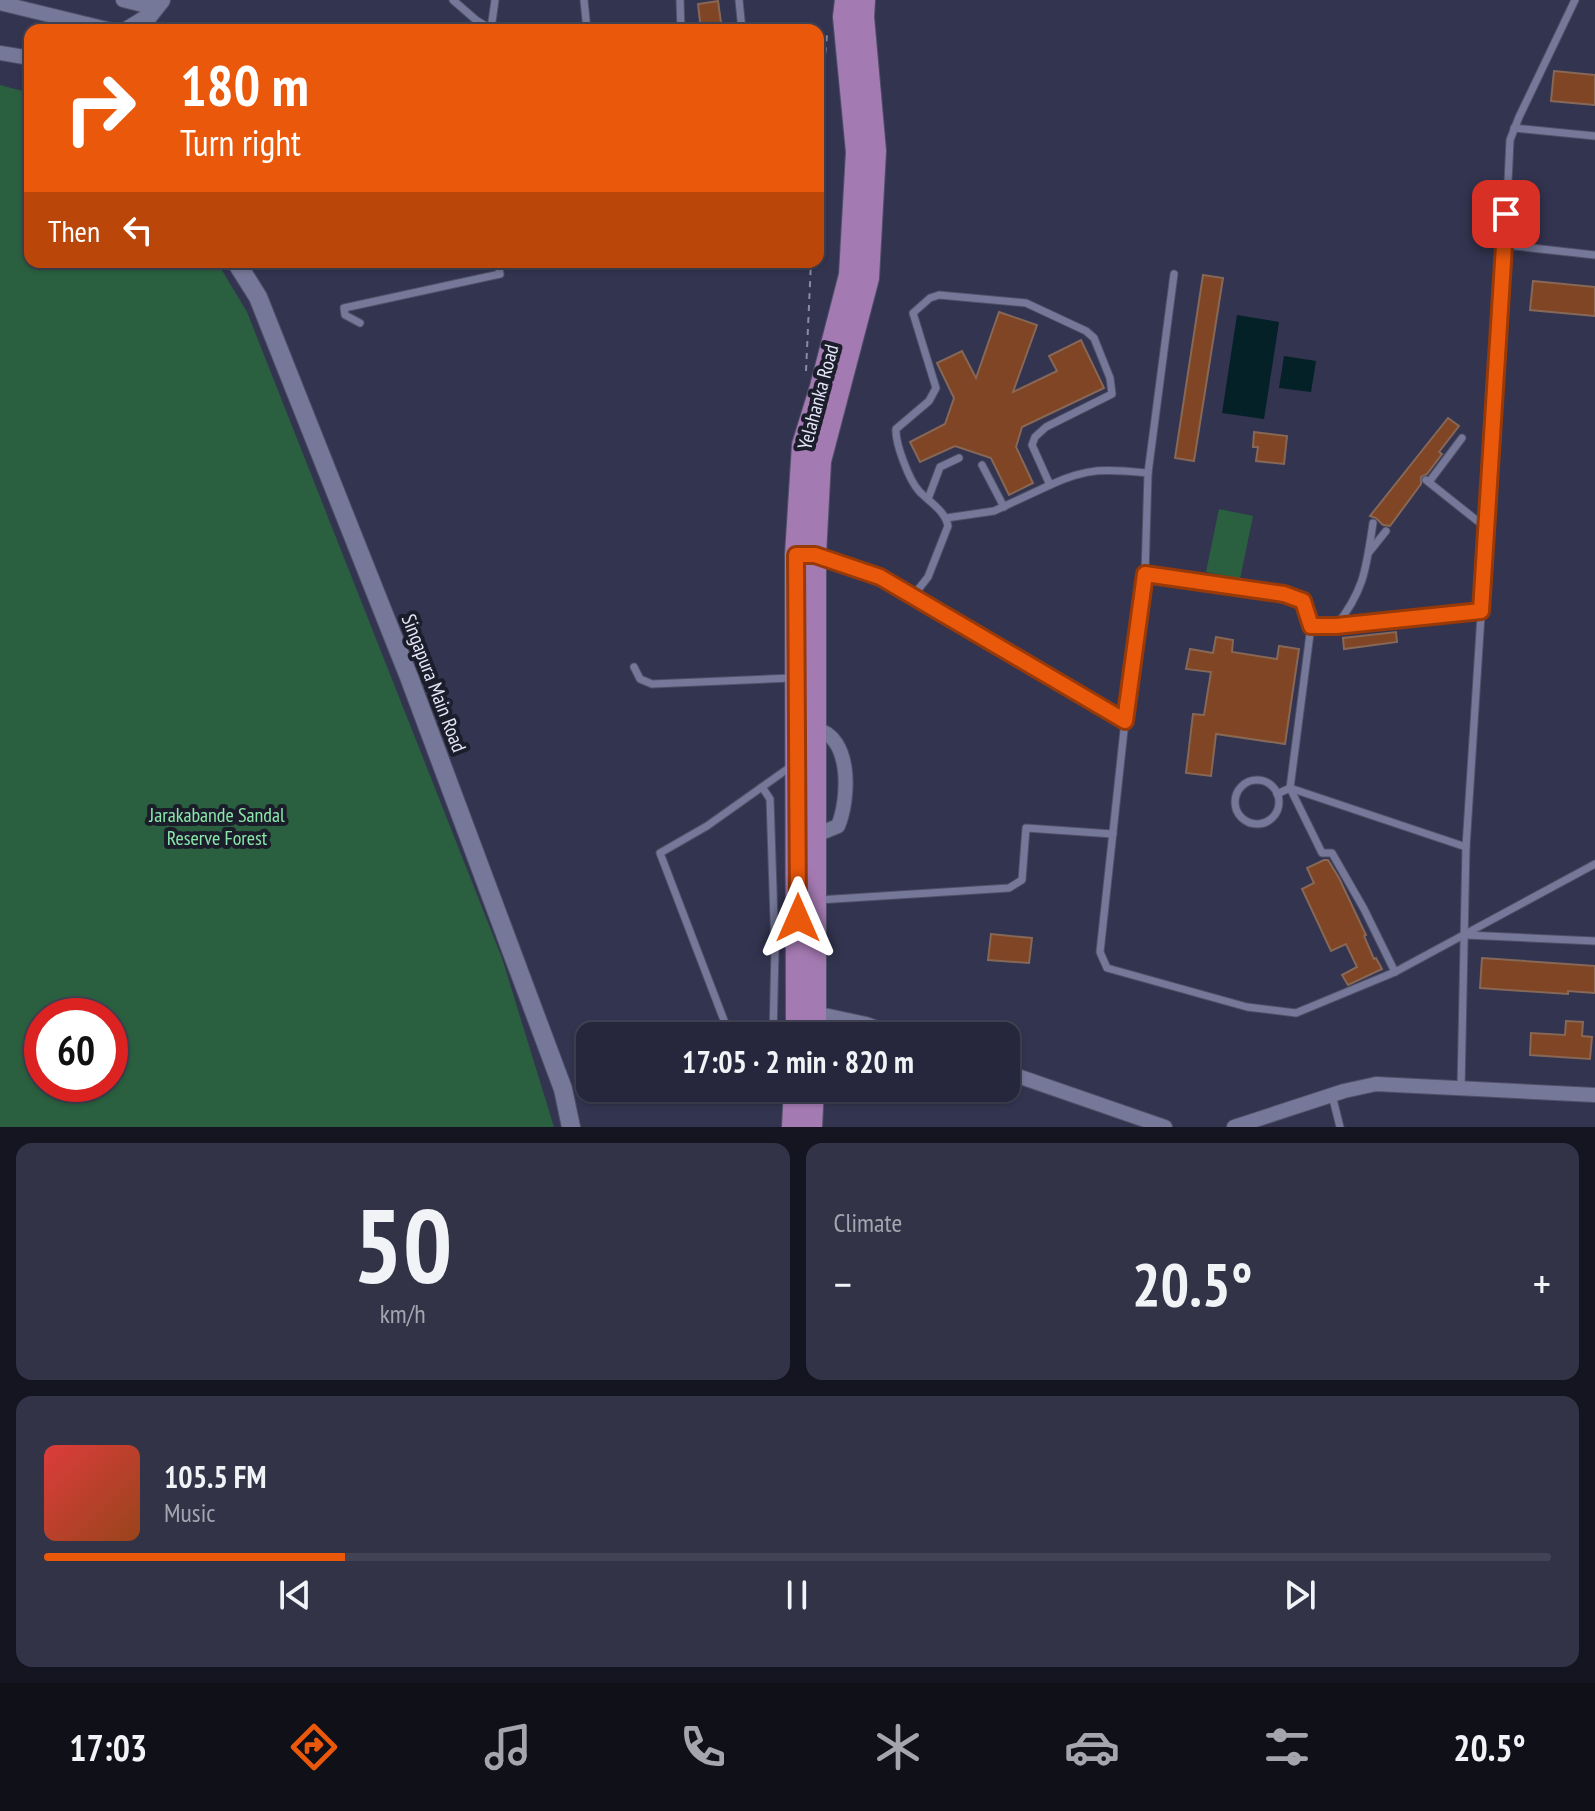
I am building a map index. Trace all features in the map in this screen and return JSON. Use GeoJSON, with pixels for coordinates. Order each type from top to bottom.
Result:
{"type":"FeatureCollection","features":[{"type":"Feature","properties":{"kind":"main road","name":"Yelahanka Road"},"geometry":{"type":"LineString","coordinates":[[803,1022],[807,1012],[816,900],[815,729],[803,445],[850,275],[857,152],[844,17],[846,0]]}},
{"type":"Feature","properties":{"kind":"main road","name":"Yelahanka Road"},"geometry":{"type":"LineString","coordinates":[[810,1022],[807,1012],[797,762],[797,678],[806,555],[820,461],[868,278],[875,151],[864,0]]}},
{"type":"Feature","properties":{"kind":"main road"},"geometry":{"type":"LineString","coordinates":[[793,1127],[794,1102]]}},
{"type":"Feature","properties":{"kind":"main road"},"geometry":{"type":"LineString","coordinates":[[811,1127],[812,1102]]}},
{"type":"Feature","properties":{"kind":"street"},"geometry":{"type":"LineString","coordinates":[[123,0],[158,4]]}},
{"type":"Feature","properties":{"kind":"street"},"geometry":{"type":"LineString","coordinates":[[0,3],[86,24]]}},
{"type":"Feature","properties":{"kind":"street"},"geometry":{"type":"LineString","coordinates":[[138,24],[158,4]]}},
{"type":"Feature","properties":{"kind":"street"},"geometry":{"type":"LineString","coordinates":[[0,53],[24,57]]}},
{"type":"Feature","properties":{"kind":"street","name":"Singapura Main Road"},"geometry":{"type":"LineString","coordinates":[[240,268],[258,297],[409,677],[563,1089],[571,1127]]}},
{"type":"Feature","properties":{"kind":"street"},"geometry":{"type":"LineString","coordinates":[[807,1012],[846,1022]]}},
{"type":"Feature","properties":{"kind":"street"},"geometry":{"type":"LineString","coordinates":[[1020,1077],[1165,1127]]}},
{"type":"Feature","properties":{"kind":"street"},"geometry":{"type":"LineString","coordinates":[[1234,1127],[1376,1084],[1595,1095]]}},
{"type":"Feature","properties":{"kind":"lane"},"geometry":{"type":"LineString","coordinates":[[453,0],[483,24]]}},
{"type":"Feature","properties":{"kind":"lane"},"geometry":{"type":"LineString","coordinates":[[492,24],[495,0]]}},
{"type":"Feature","properties":{"kind":"lane"},"geometry":{"type":"LineString","coordinates":[[584,0],[586,24]]}},
{"type":"Feature","properties":{"kind":"lane"},"geometry":{"type":"LineString","coordinates":[[680,0],[681,24]]}},
{"type":"Feature","properties":{"kind":"lane"},"geometry":{"type":"LineString","coordinates":[[739,0],[741,24]]}},
{"type":"Feature","properties":{"kind":"lane"},"geometry":{"type":"LineString","coordinates":[[1461,1088],[1466,847],[1505,245],[1508,153],[1514,128],[1575,0]]}},
{"type":"Feature","properties":{"kind":"lane"},"geometry":{"type":"LineString","coordinates":[[1514,128],[1595,136]]}},
{"type":"Feature","properties":{"kind":"lane"},"geometry":{"type":"LineString","coordinates":[[1505,245],[1595,255]]}},
{"type":"Feature","properties":{"kind":"lane"},"geometry":{"type":"LineString","coordinates":[[360,323],[345,315],[344,308],[500,274],[499,268]]}},
{"type":"Feature","properties":{"kind":"lane"},"geometry":{"type":"LineString","coordinates":[[1174,274],[1148,473],[1145,574],[1125,721],[1100,952],[1107,968],[1247,1007],[1296,1013],[1395,972],[1595,864]]}},
{"type":"Feature","properties":{"kind":"lane"},"geometry":{"type":"LineString","coordinates":[[913,596],[928,577],[948,526],[946,518],[912,480],[895,439],[896,429],[929,401],[936,388],[913,313],[930,298],[939,295],[1026,303],[1086,331],[1094,338],[1110,378],[1112,394],[1046,427],[1035,437],[1032,445],[1035,455],[1050,485]]}},
{"type":"Feature","properties":{"kind":"lane"},"geometry":{"type":"LineString","coordinates":[[1462,438],[1428,481],[1485,527]]}},
{"type":"Feature","properties":{"kind":"lane"},"geometry":{"type":"LineString","coordinates":[[928,499],[940,467],[959,458]]}},
{"type":"Feature","properties":{"kind":"lane"},"geometry":{"type":"LineString","coordinates":[[982,465],[1004,507]]}},
{"type":"Feature","properties":{"kind":"lane"},"geometry":{"type":"LineString","coordinates":[[946,518],[979,515],[1004,507],[1072,475],[1094,470],[1148,473]]}},
{"type":"Feature","properties":{"kind":"lane"},"geometry":{"type":"LineString","coordinates":[[1336,626],[1352,606],[1365,578],[1373,523]]}},
{"type":"Feature","properties":{"kind":"lane"},"geometry":{"type":"LineString","coordinates":[[1369,553],[1386,531]]}},
{"type":"Feature","properties":{"kind":"lane"},"geometry":{"type":"LineString","coordinates":[[806,555],[880,577],[1125,721]]}},
{"type":"Feature","properties":{"kind":"lane"},"geometry":{"type":"LineString","coordinates":[[1145,574],[1284,594],[1303,601],[1311,626],[1290,788],[1322,853],[1332,853],[1339,864],[1395,972]]}},
{"type":"Feature","properties":{"kind":"lane"},"geometry":{"type":"LineString","coordinates":[[1311,626],[1481,611]]}},
{"type":"Feature","properties":{"kind":"lane"},"geometry":{"type":"LineString","coordinates":[[634,667],[640,679],[652,684],[797,678]]}},
{"type":"Feature","properties":{"kind":"lane"},"geometry":{"type":"LineString","coordinates":[[725,1022],[660,853],[707,826],[797,762]]}},
{"type":"Feature","properties":{"kind":"lane"},"geometry":{"type":"LineString","coordinates":[[1252,781],[1267,783],[1277,794],[1279,808],[1265,823],[1258,825],[1244,821],[1236,810],[1239,788],[1252,781]]}},
{"type":"Feature","properties":{"kind":"lane"},"geometry":{"type":"LineString","coordinates":[[762,787],[770,799],[775,950],[773,1022]]}},
{"type":"Feature","properties":{"kind":"lane"},"geometry":{"type":"LineString","coordinates":[[1277,794],[1290,788],[1466,847]]}},
{"type":"Feature","properties":{"kind":"lane"},"geometry":{"type":"LineString","coordinates":[[816,900],[1009,888],[1022,880],[1026,828],[1113,834]]}},
{"type":"Feature","properties":{"kind":"lane"},"geometry":{"type":"LineString","coordinates":[[1464,935],[1595,941]]}},
{"type":"Feature","properties":{"kind":"lane"},"geometry":{"type":"LineString","coordinates":[[1332,1095],[1340,1127]]}},
{"type":"Feature","properties":{"kind":"path"},"geometry":{"type":"LineString","coordinates":[[824,65],[827,29]]}},
{"type":"Feature","properties":{"kind":"green space","name":"Jarakabande Sandal Reserve Forest"},"geometry":{"type":"Polygon","coordinates":[[[0,85],[24,91],[24,268],[221,268],[247,312],[502,958],[554,1127],[0,1127],[0,85]]]}},
{"type":"Feature","properties":{"kind":"green space"},"geometry":{"type":"Polygon","coordinates":[[[1219,509],[1253,516],[1240,579],[1206,572],[1219,509]]]}},
{"type":"Feature","properties":{"kind":"shaded area"},"geometry":{"type":"Polygon","coordinates":[[[1237,315],[1279,322],[1264,419],[1222,413],[1237,315]]]}},
{"type":"Feature","properties":{"kind":"shaded area"},"geometry":{"type":"Polygon","coordinates":[[[1284,356],[1316,361],[1311,392],[1279,388],[1284,356]]]}},
{"type":"Feature","properties":{"kind":"building"},"geometry":{"type":"Polygon","coordinates":[[[718,1],[721,24],[700,24],[698,4],[718,1]]]}},
{"type":"Feature","properties":{"kind":"building"},"geometry":{"type":"Polygon","coordinates":[[[1554,71],[1595,75],[1595,105],[1551,101],[1554,71]]]}},
{"type":"Feature","properties":{"kind":"building"},"geometry":{"type":"Polygon","coordinates":[[[1203,275],[1223,278],[1194,461],[1175,458],[1203,275]]]}},
{"type":"Feature","properties":{"kind":"building"},"geometry":{"type":"Polygon","coordinates":[[[1533,281],[1595,287],[1595,316],[1530,310],[1533,281]]]}},
{"type":"Feature","properties":{"kind":"building"},"geometry":{"type":"Polygon","coordinates":[[[999,312],[1037,325],[1013,392],[1057,371],[1049,356],[1081,340],[1104,388],[1022,427],[1016,447],[1033,483],[1009,495],[991,458],[955,446],[920,462],[910,442],[945,424],[954,398],[937,363],[962,351],[976,378],[999,312]]]}},
{"type":"Feature","properties":{"kind":"building"},"geometry":{"type":"Polygon","coordinates":[[[1448,418],[1459,426],[1390,526],[1370,516],[1448,418]]]}},
{"type":"Feature","properties":{"kind":"building"},"geometry":{"type":"Polygon","coordinates":[[[1254,432],[1287,436],[1284,464],[1256,461],[1258,447],[1253,447],[1254,432]]]}},
{"type":"Feature","properties":{"kind":"building"},"geometry":{"type":"Polygon","coordinates":[[[1396,632],[1397,642],[1344,649],[1343,638],[1396,632]]]}},
{"type":"Feature","properties":{"kind":"building"},"geometry":{"type":"Polygon","coordinates":[[[1216,637],[1233,640],[1232,652],[1277,659],[1279,646],[1299,649],[1285,744],[1216,734],[1211,776],[1186,773],[1193,714],[1204,715],[1211,672],[1186,669],[1190,649],[1213,653],[1216,637]]]}},
{"type":"Feature","properties":{"kind":"building"},"geometry":{"type":"Polygon","coordinates":[[[1328,860],[1339,878],[1374,959],[1382,969],[1348,985],[1342,975],[1357,967],[1346,944],[1331,951],[1302,889],[1314,883],[1307,868],[1328,860]]]}},
{"type":"Feature","properties":{"kind":"building"},"geometry":{"type":"Polygon","coordinates":[[[991,934],[1032,938],[1029,963],[988,960],[991,934]]]}},
{"type":"Feature","properties":{"kind":"building"},"geometry":{"type":"Polygon","coordinates":[[[1482,958],[1595,966],[1595,993],[1480,988],[1482,958]]]}},
{"type":"Feature","properties":{"kind":"building"},"geometry":{"type":"Polygon","coordinates":[[[1566,1021],[1583,1022],[1582,1036],[1592,1037],[1590,1059],[1530,1055],[1531,1033],[1565,1035],[1566,1021]]]}},
{"type":"Feature","properties":{"kind":"route"},"geometry":{"type":"LineString","coordinates":[[798,918],[796,555],[815,555],[880,577],[1125,721],[1145,574],[1284,594],[1303,601],[1311,626],[1481,611],[1506,214]]}}]}
